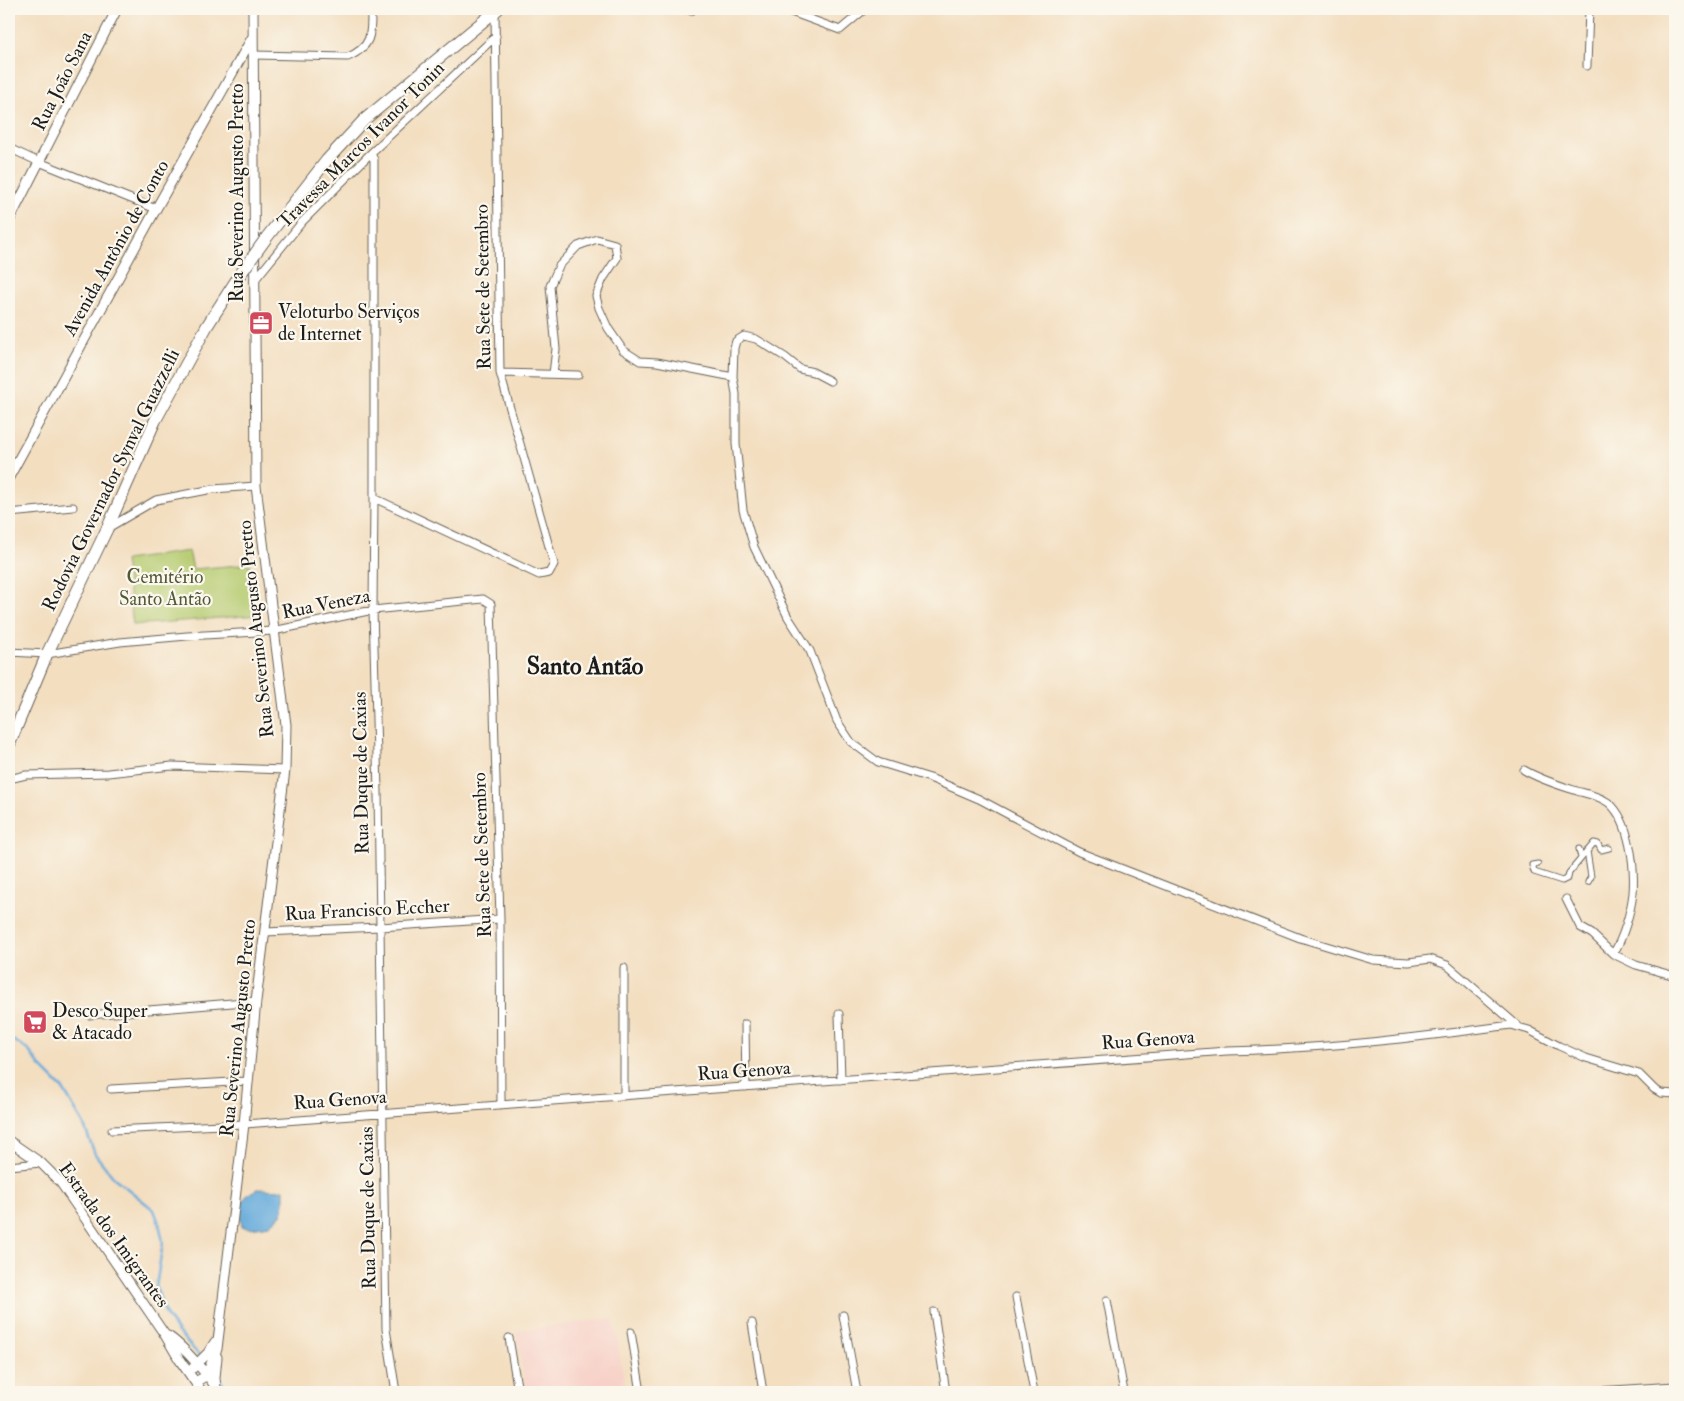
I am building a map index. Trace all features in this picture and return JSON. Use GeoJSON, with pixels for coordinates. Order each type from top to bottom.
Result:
{"type":"FeatureCollection","features":[{"type":"Feature","properties":{"kind":"main road","name":"Rodovia Governador Synval Guazzelli"},"geometry":{"type":"LineString","coordinates":[[9,746],[47,654],[107,529],[155,420],[206,326],[239,276],[327,160],[364,120],[496,10]]}},
{"type":"Feature","properties":{"kind":"street","name":"Rua João Sana"},"geometry":{"type":"LineString","coordinates":[[9,221],[117,9]]}},
{"type":"Feature","properties":{"kind":"street","name":"Rua Severino Augusto Pretto"},"geometry":{"type":"LineString","coordinates":[[209,1376],[214,1363],[212,1351],[218,1335],[249,1081],[256,1001],[285,770],[286,725],[256,486],[253,9]]}},
{"type":"Feature","properties":{"kind":"street"},"geometry":{"type":"LineString","coordinates":[[253,55],[348,57],[362,51],[367,42],[371,31],[371,9]]}},
{"type":"Feature","properties":{"kind":"street"},"geometry":{"type":"LineString","coordinates":[[783,9],[840,30],[866,9]]}},
{"type":"Feature","properties":{"kind":"street"},"geometry":{"type":"LineString","coordinates":[[1587,66],[1589,9]]}},
{"type":"Feature","properties":{"kind":"street","name":"Rua Sete de Setembro"},"geometry":{"type":"LineString","coordinates":[[374,498],[539,575],[549,573],[554,564],[500,373],[496,10]]}},
{"type":"Feature","properties":{"kind":"street","name":"Avenida Antônio de Conto"},"geometry":{"type":"LineString","coordinates":[[9,477],[253,36]]}},
{"type":"Feature","properties":{"kind":"street","name":"Travessa Marcos Ivanor Tonin"},"geometry":{"type":"LineString","coordinates":[[254,281],[302,222],[371,153],[496,36]]}},
{"type":"Feature","properties":{"kind":"street"},"geometry":{"type":"LineString","coordinates":[[9,149],[156,209]]}},
{"type":"Feature","properties":{"kind":"street","name":"Rua Duque de Caxias"},"geometry":{"type":"LineString","coordinates":[[371,153],[374,160],[373,610],[382,1114],[386,1221],[386,1329],[396,1392]]}},
{"type":"Feature","properties":{"kind":"street"},"geometry":{"type":"LineString","coordinates":[[553,374],[556,349],[550,286],[559,266],[578,246],[598,239],[615,244],[617,258],[603,279],[596,296],[608,328],[623,350],[640,361],[692,368],[734,377]]}},
{"type":"Feature","properties":{"kind":"street"},"geometry":{"type":"LineString","coordinates":[[830,381],[813,372],[800,369],[756,339],[744,336],[736,341],[734,348],[736,444],[743,510],[754,547],[788,617],[810,651],[836,721],[851,742],[878,762],[930,778],[979,799],[1079,852],[1300,938],[1373,960],[1409,962],[1430,959],[1447,965],[1518,1026],[1586,1058],[1639,1074],[1654,1089],[1662,1093],[1675,1094]]}},
{"type":"Feature","properties":{"kind":"street"},"geometry":{"type":"LineString","coordinates":[[500,373],[578,375]]}},
{"type":"Feature","properties":{"kind":"street"},"geometry":{"type":"LineString","coordinates":[[107,529],[156,500],[213,488],[256,486]]}},
{"type":"Feature","properties":{"kind":"street"},"geometry":{"type":"LineString","coordinates":[[9,513],[73,507]]}},
{"type":"Feature","properties":{"kind":"street","name":"Rua Veneza"},"geometry":{"type":"LineString","coordinates":[[9,652],[47,654],[120,642],[273,631],[373,610],[483,599],[491,604]]}},
{"type":"Feature","properties":{"kind":"street","name":"Rua Sete de Setembro"},"geometry":{"type":"LineString","coordinates":[[491,604],[500,919],[502,1105]]}},
{"type":"Feature","properties":{"kind":"street"},"geometry":{"type":"LineString","coordinates":[[9,779],[26,775],[108,773],[172,766],[285,770]]}},
{"type":"Feature","properties":{"kind":"street"},"geometry":{"type":"LineString","coordinates":[[1524,770],[1538,779],[1598,797],[1609,804],[1619,816],[1626,831],[1634,881],[1621,942],[1613,954]]}},
{"type":"Feature","properties":{"kind":"street"},"geometry":{"type":"LineString","coordinates":[[1562,881],[1568,878],[1569,873],[1594,843],[1598,844],[1601,850],[1609,848]]}},
{"type":"Feature","properties":{"kind":"street"},"geometry":{"type":"LineString","coordinates":[[1579,849],[1585,855],[1591,877],[1588,882]]}},
{"type":"Feature","properties":{"kind":"street"},"geometry":{"type":"LineString","coordinates":[[1538,864],[1532,865],[1534,872],[1568,884]]}},
{"type":"Feature","properties":{"kind":"street"},"geometry":{"type":"LineString","coordinates":[[1566,898],[1580,927],[1592,934],[1613,954],[1636,965],[1675,976]]}},
{"type":"Feature","properties":{"kind":"street","name":"Rua Francisco Eccher"},"geometry":{"type":"LineString","coordinates":[[265,932],[500,919]]}},
{"type":"Feature","properties":{"kind":"street"},"geometry":{"type":"LineString","coordinates":[[624,968],[624,1096]]}},
{"type":"Feature","properties":{"kind":"street"},"geometry":{"type":"LineString","coordinates":[[89,1015],[256,1001]]}},
{"type":"Feature","properties":{"kind":"street"},"geometry":{"type":"LineString","coordinates":[[839,1014],[841,1080]]}},
{"type":"Feature","properties":{"kind":"street"},"geometry":{"type":"LineString","coordinates":[[745,1024],[746,1087]]}},
{"type":"Feature","properties":{"kind":"street","name":"Rua Genova"},"geometry":{"type":"LineString","coordinates":[[112,1130],[244,1124],[1227,1051],[1290,1049],[1378,1042],[1518,1026]]}},
{"type":"Feature","properties":{"kind":"street"},"geometry":{"type":"LineString","coordinates":[[111,1089],[249,1081]]}},
{"type":"Feature","properties":{"kind":"street","name":"Estrada dos Imigrantes"},"geometry":{"type":"LineString","coordinates":[[9,1141],[41,1163],[61,1183],[166,1335],[202,1392]]}},
{"type":"Feature","properties":{"kind":"street"},"geometry":{"type":"LineString","coordinates":[[9,1166],[41,1163]]}},
{"type":"Feature","properties":{"kind":"street"},"geometry":{"type":"LineString","coordinates":[[1016,1297],[1034,1392]]}},
{"type":"Feature","properties":{"kind":"street"},"geometry":{"type":"LineString","coordinates":[[1107,1300],[1124,1392]]}},
{"type":"Feature","properties":{"kind":"street"},"geometry":{"type":"LineString","coordinates":[[934,1312],[946,1392]]}},
{"type":"Feature","properties":{"kind":"street"},"geometry":{"type":"LineString","coordinates":[[843,1315],[858,1392]]}},
{"type":"Feature","properties":{"kind":"street"},"geometry":{"type":"LineString","coordinates":[[752,1323],[763,1392]]}},
{"type":"Feature","properties":{"kind":"street"},"geometry":{"type":"LineString","coordinates":[[631,1332],[640,1392]]}},
{"type":"Feature","properties":{"kind":"street","name":"Estrada dos Imigrantes"},"geometry":{"type":"LineString","coordinates":[[166,1335],[177,1342],[209,1376]]}},
{"type":"Feature","properties":{"kind":"street"},"geometry":{"type":"LineString","coordinates":[[508,1338],[518,1392]]}},
{"type":"Feature","properties":{"kind":"street"},"geometry":{"type":"LineString","coordinates":[[188,1372],[212,1351]]}},
{"type":"Feature","properties":{"kind":"street"},"geometry":{"type":"LineString","coordinates":[[196,1382],[209,1376],[218,1390]]}},
{"type":"Feature","properties":{"kind":"street"},"geometry":{"type":"LineString","coordinates":[[1583,1392],[1675,1386]]}},
{"type":"Feature","properties":{"kind":"shaded area"},"geometry":{"type":"Polygon","coordinates":[[[613,1318],[626,1392],[527,1392],[516,1331],[613,1318]]]}},
{"type":"Feature","properties":{"kind":"green space","name":"Cemitério Santo Antão"},"geometry":{"type":"Polygon","coordinates":[[[189,551],[193,569],[250,564],[258,615],[133,625],[125,560],[189,551]]]}},
{"type":"Feature","properties":{"kind":"water"},"geometry":{"type":"Polygon","coordinates":[[[258,1189],[284,1190],[284,1204],[281,1215],[270,1225],[250,1228],[242,1227],[242,1204],[247,1196],[258,1189]]]}},
{"type":"Feature","properties":{"kind":"waterway"},"geometry":{"type":"LineString","coordinates":[[9,1040],[15,1041],[29,1051],[40,1066],[63,1089],[83,1123],[95,1154],[113,1177],[154,1210],[163,1242],[156,1287],[166,1315],[178,1332],[208,1365]]}},
{"type":"Feature","properties":{"kind":"waterway"},"geometry":{"type":"LineString","coordinates":[[218,1377],[230,1392]]}},
{"type":"Feature","properties":{"kind":"place","name":"Veloturbo Serviços de Internet"},"geometry":{"type":"Point","coordinates":[261,323]}},
{"type":"Feature","properties":{"kind":"place","name":"Desco Super & Atacado"},"geometry":{"type":"Point","coordinates":[35,1022]}},
{"type":"Feature","properties":{"kind":"district","name":"Santo Antão"},"geometry":{"type":"Point","coordinates":[585,666]}}]}
